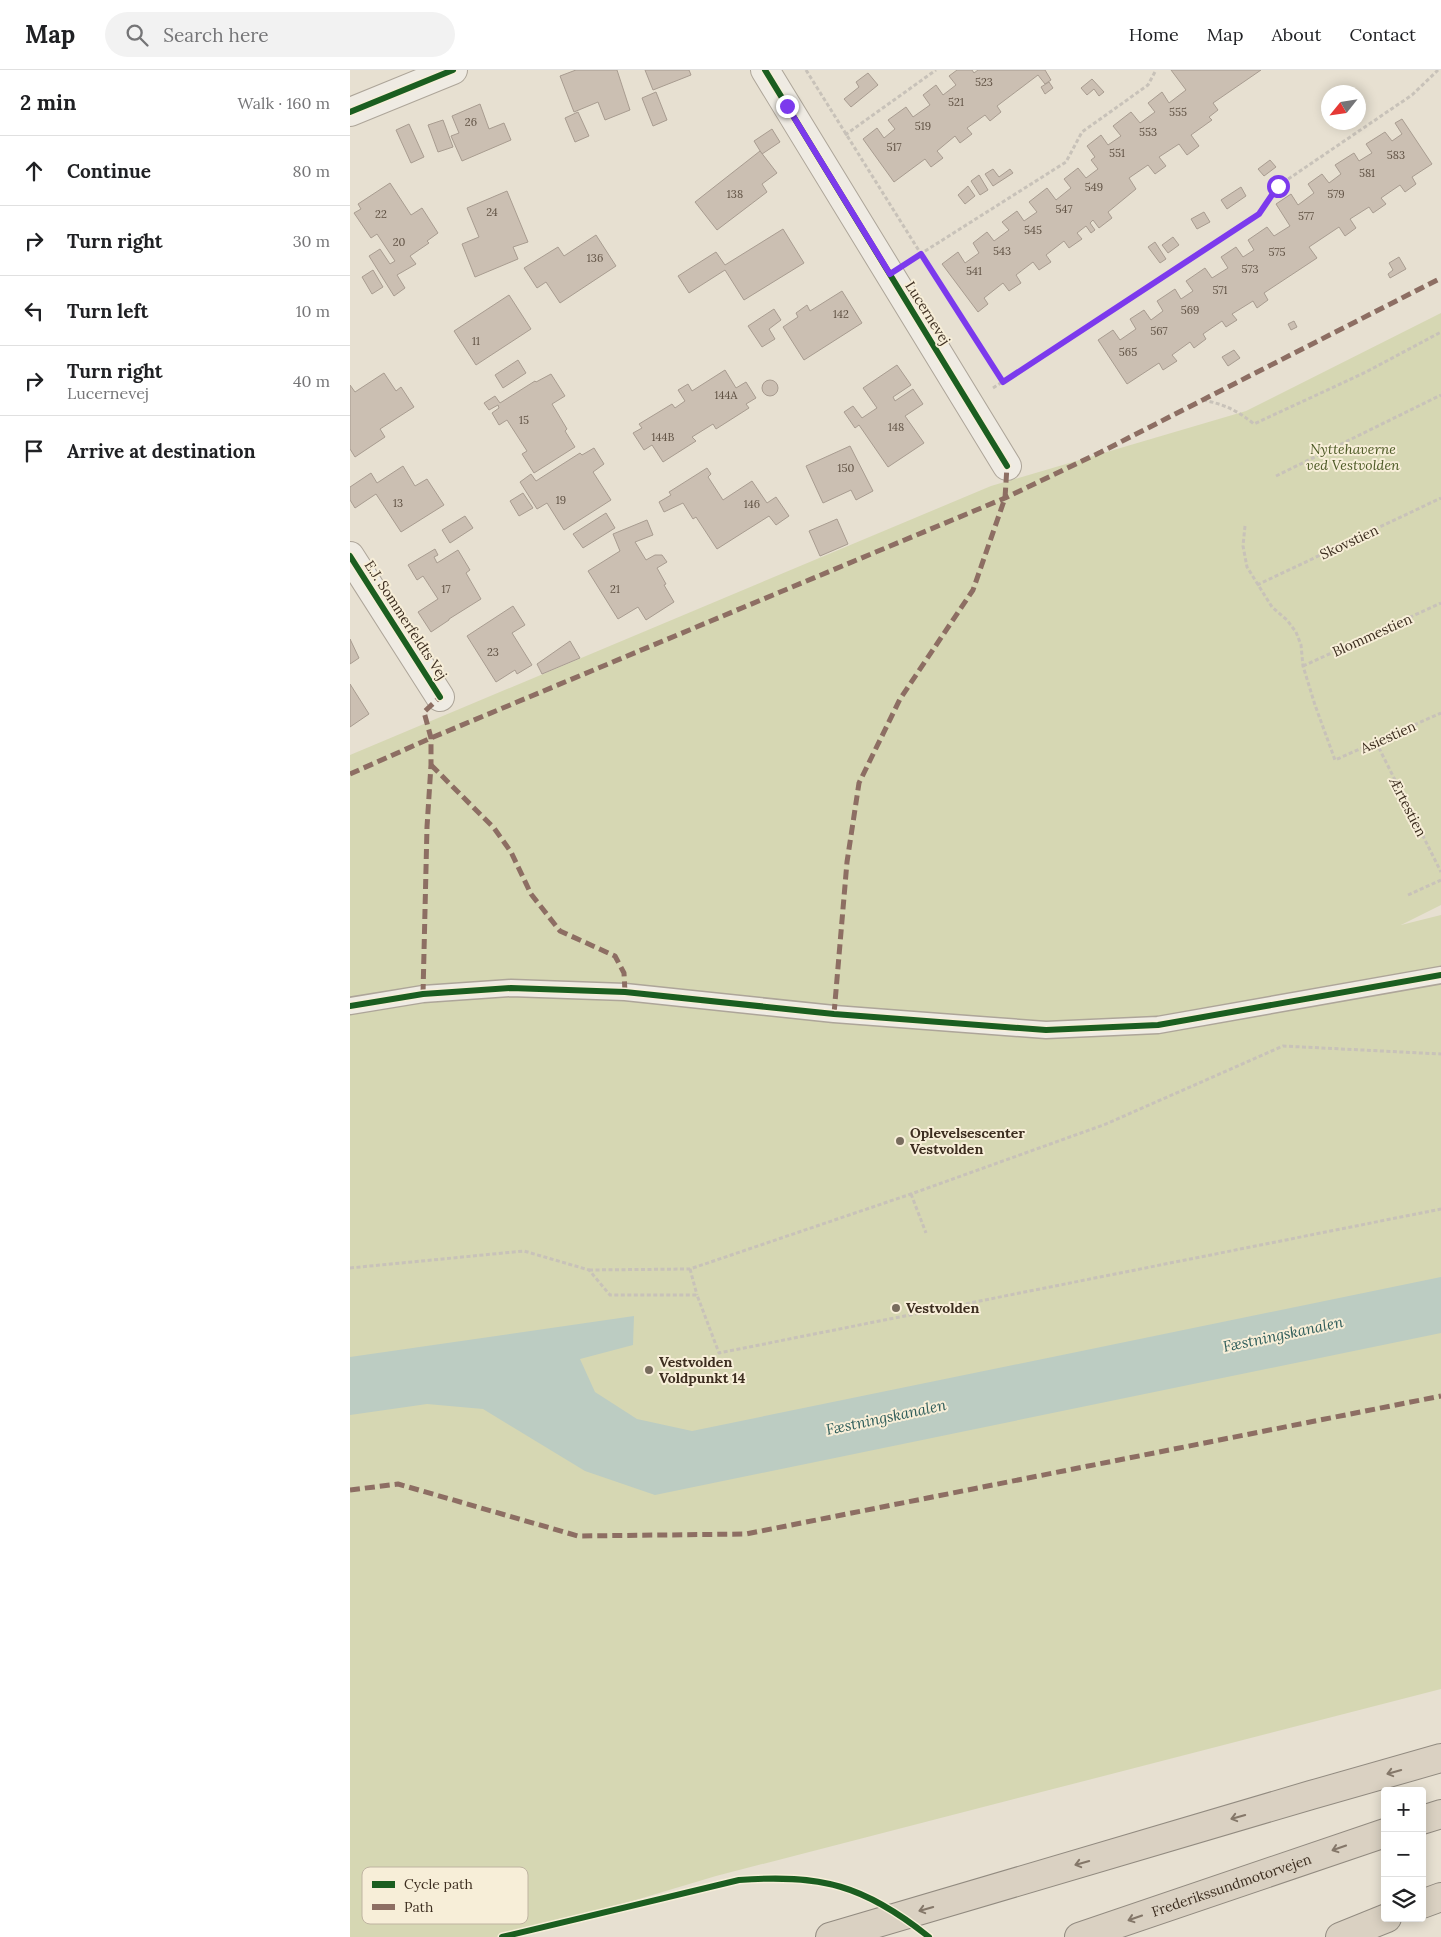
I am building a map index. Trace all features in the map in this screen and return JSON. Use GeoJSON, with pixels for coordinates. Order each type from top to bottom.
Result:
{"type":"FeatureCollection","features":[{"type":"Feature","properties":{"kind":"highway"},"geometry":{"type":"LineString","coordinates":[[830,1937],[1441,1758]]}},
{"type":"Feature","properties":{"kind":"highway"},"geometry":{"type":"LineString","coordinates":[[1426,1819],[1441,1814]]}},
{"type":"Feature","properties":{"kind":"highway","name":"Frederikssundmotorvejen"},"geometry":{"type":"LineString","coordinates":[[1079,1937],[1381,1833]]}},
{"type":"Feature","properties":{"kind":"highway"},"geometry":{"type":"LineString","coordinates":[[1426,1902],[1441,1896]]}},
{"type":"Feature","properties":{"kind":"highway"},"geometry":{"type":"LineString","coordinates":[[1340,1937],[1381,1920]]}},
{"type":"Feature","properties":{"kind":"street"},"geometry":{"type":"LineString","coordinates":[[350,112],[453,70]]}},
{"type":"Feature","properties":{"kind":"street","name":"Lucernevej"},"geometry":{"type":"LineString","coordinates":[[765,70],[1007,466]]}},
{"type":"Feature","properties":{"kind":"street","name":"E.J. Sommerfeldts Vej"},"geometry":{"type":"LineString","coordinates":[[350,556],[440,697]]}},
{"type":"Feature","properties":{"kind":"lane"},"geometry":{"type":"LineString","coordinates":[[350,1006],[423,994],[511,988],[615,991],[834,1014],[1046,1030],[1158,1025],[1441,975]]}},
{"type":"Feature","properties":{"kind":"path"},"geometry":{"type":"LineString","coordinates":[[806,70],[1003,382]]}},
{"type":"Feature","properties":{"kind":"path"},"geometry":{"type":"LineString","coordinates":[[817,156],[936,70]]}},
{"type":"Feature","properties":{"kind":"path"},"geometry":{"type":"LineString","coordinates":[[890,274],[1066,162],[1082,132],[1148,85],[1156,70]]}},
{"type":"Feature","properties":{"kind":"path"},"geometry":{"type":"LineString","coordinates":[[969,404],[1259,214],[1278,186],[1412,95],[1438,70]]}},
{"type":"Feature","properties":{"kind":"path"},"geometry":{"type":"LineString","coordinates":[[1203,400],[1224,405],[1240,413],[1254,424],[1366,372],[1441,332]]}},
{"type":"Feature","properties":{"kind":"path"},"geometry":{"type":"LineString","coordinates":[[1276,476],[1441,395]]}},
{"type":"Feature","properties":{"kind":"path"},"geometry":{"type":"LineString","coordinates":[[1246,526],[1243,546],[1247,567],[1272,607],[1288,620],[1296,632],[1301,644],[1303,666]]}},
{"type":"Feature","properties":{"kind":"path"},"geometry":{"type":"LineString","coordinates":[[1408,895],[1441,880]]}},
{"type":"Feature","properties":{"kind":"path"},"geometry":{"type":"LineString","coordinates":[[350,1268],[524,1251],[589,1270],[690,1269],[911,1194],[1106,1124],[1283,1046],[1441,1054]]}},
{"type":"Feature","properties":{"kind":"path"},"geometry":{"type":"LineString","coordinates":[[911,1194],[926,1233]]}},
{"type":"Feature","properties":{"kind":"path"},"geometry":{"type":"LineString","coordinates":[[690,1269],[697,1295],[719,1353],[1441,1209]]}},
{"type":"Feature","properties":{"kind":"path"},"geometry":{"type":"LineString","coordinates":[[589,1270],[610,1295],[697,1295]]}},
{"type":"Feature","properties":{"kind":"green space","name":"Vestvolden"},"geometry":{"type":"Polygon","coordinates":[[[1441,313],[1441,905],[1401,925],[1441,915],[1441,1689],[716,1876],[512,1937],[350,1937],[350,755],[991,486],[1246,411],[1441,313]]]}},
{"type":"Feature","properties":{"kind":"water","name":"Fæstningskanalen"},"geometry":{"type":"Polygon","coordinates":[[[1441,1277],[1441,1333],[655,1495],[585,1471],[483,1409],[427,1404],[350,1415],[350,1357],[634,1316],[633,1345],[580,1359],[595,1392],[637,1419],[692,1431],[1441,1277]]]}},
{"type":"Feature","properties":{"kind":"building"},"geometry":{"type":"Polygon","coordinates":[[[576,70],[617,70],[630,110],[605,120],[598,102],[574,112],[560,76],[576,70]]]}},
{"type":"Feature","properties":{"kind":"building"},"geometry":{"type":"Polygon","coordinates":[[[645,70],[689,70],[691,75],[653,90],[645,70]]]}},
{"type":"Feature","properties":{"kind":"building"},"geometry":{"type":"Polygon","coordinates":[[[957,70],[972,70],[974,73],[978,70],[1045,70],[1051,80],[1045,84],[1038,75],[997,106],[1001,112],[990,121],[985,115],[967,128],[972,134],[960,143],[955,136],[937,151],[943,158],[931,167],[925,159],[894,182],[863,139],[877,128],[884,138],[895,129],[888,120],[906,107],[913,117],[930,105],[923,95],[936,85],[943,95],[956,85],[949,76],[957,70]]]}},
{"type":"Feature","properties":{"kind":"building"},"geometry":{"type":"Polygon","coordinates":[[[1171,70],[1261,70],[1213,103],[1218,110],[1209,117],[1212,120],[1191,135],[1199,146],[1187,155],[1179,144],[1159,157],[1166,166],[1155,174],[1148,165],[1129,178],[1136,189],[1108,212],[1112,218],[1099,228],[1093,220],[1090,223],[1095,230],[1091,233],[1086,226],[1077,233],[1082,239],[1069,248],[1064,241],[1046,255],[1051,262],[1039,270],[1033,262],[1016,275],[1021,283],[1009,291],[1003,283],[984,298],[988,304],[978,312],[942,264],[958,252],[965,263],[979,253],[973,243],[987,232],[994,241],[1009,230],[1002,222],[1017,211],[1024,221],[1037,212],[1029,202],[1047,188],[1056,200],[1071,188],[1064,179],[1078,168],[1086,178],[1098,169],[1091,160],[1095,157],[1087,146],[1101,135],[1108,145],[1121,136],[1113,126],[1131,112],[1140,123],[1155,112],[1148,103],[1162,92],[1169,103],[1186,90],[1171,70]]]}},
{"type":"Feature","properties":{"kind":"building"},"geometry":{"type":"Polygon","coordinates":[[[868,73],[878,85],[851,107],[844,99],[859,87],[856,82],[868,73]]]}},
{"type":"Feature","properties":{"kind":"building"},"geometry":{"type":"Polygon","coordinates":[[[1092,79],[1104,92],[1099,96],[1094,89],[1087,95],[1081,88],[1092,79]]]}},
{"type":"Feature","properties":{"kind":"building"},"geometry":{"type":"Polygon","coordinates":[[[1049,82],[1053,88],[1045,94],[1041,87],[1049,82]]]}},
{"type":"Feature","properties":{"kind":"building"},"geometry":{"type":"Polygon","coordinates":[[[656,92],[667,120],[653,126],[642,98],[656,92]]]}},
{"type":"Feature","properties":{"kind":"building"},"geometry":{"type":"Polygon","coordinates":[[[480,104],[489,129],[504,123],[511,140],[462,161],[451,136],[459,133],[452,116],[480,104]]]}},
{"type":"Feature","properties":{"kind":"building"},"geometry":{"type":"Polygon","coordinates":[[[578,112],[589,136],[575,142],[565,118],[578,112]]]}},
{"type":"Feature","properties":{"kind":"building"},"geometry":{"type":"Polygon","coordinates":[[[1402,119],[1432,164],[1412,177],[1416,184],[1405,192],[1400,185],[1381,198],[1386,204],[1373,213],[1369,207],[1350,219],[1356,228],[1345,236],[1339,227],[1309,247],[1317,258],[1264,293],[1268,300],[1257,308],[1253,301],[1232,314],[1237,320],[1226,327],[1222,321],[1203,334],[1206,339],[1194,348],[1190,342],[1172,355],[1177,361],[1163,370],[1159,363],[1127,384],[1098,340],[1113,330],[1120,340],[1136,329],[1130,319],[1144,310],[1151,320],[1163,311],[1157,301],[1175,289],[1181,299],[1193,291],[1186,281],[1205,268],[1212,278],[1228,268],[1221,257],[1236,247],[1243,257],[1254,250],[1248,240],[1267,227],[1274,236],[1290,226],[1276,204],[1291,194],[1298,205],[1314,193],[1308,184],[1322,174],[1329,183],[1341,174],[1335,165],[1354,153],[1359,161],[1372,153],[1366,144],[1385,132],[1392,141],[1402,134],[1395,123],[1402,119]]]}},
{"type":"Feature","properties":{"kind":"building"},"geometry":{"type":"Polygon","coordinates":[[[443,120],[453,147],[438,152],[428,125],[443,120]]]}},
{"type":"Feature","properties":{"kind":"building"},"geometry":{"type":"Polygon","coordinates":[[[409,124],[424,157],[411,163],[396,130],[409,124]]]}},
{"type":"Feature","properties":{"kind":"building"},"geometry":{"type":"Polygon","coordinates":[[[772,129],[780,142],[762,154],[754,141],[772,129]]]}},
{"type":"Feature","properties":{"kind":"building"},"geometry":{"type":"Polygon","coordinates":[[[760,151],[777,173],[762,184],[767,192],[717,230],[695,202],[760,151]]]}},
{"type":"Feature","properties":{"kind":"building"},"geometry":{"type":"Polygon","coordinates":[[[1270,160],[1276,167],[1264,176],[1258,169],[1270,160]]]}},
{"type":"Feature","properties":{"kind":"building"},"geometry":{"type":"Polygon","coordinates":[[[993,169],[999,177],[1010,169],[1013,173],[993,186],[985,174],[993,169]]]}},
{"type":"Feature","properties":{"kind":"building"},"geometry":{"type":"Polygon","coordinates":[[[979,175],[988,190],[980,195],[971,181],[979,175]]]}},
{"type":"Feature","properties":{"kind":"building"},"geometry":{"type":"Polygon","coordinates":[[[390,183],[411,215],[422,208],[438,233],[427,241],[429,243],[410,256],[416,264],[397,275],[405,288],[394,296],[369,256],[380,249],[390,264],[395,261],[377,234],[371,238],[354,213],[361,209],[358,204],[390,183]]]}},
{"type":"Feature","properties":{"kind":"building"},"geometry":{"type":"Polygon","coordinates":[[[968,186],[975,196],[965,204],[958,195],[968,186]]]}},
{"type":"Feature","properties":{"kind":"building"},"geometry":{"type":"Polygon","coordinates":[[[1241,187],[1246,196],[1227,209],[1221,200],[1241,187]]]}},
{"type":"Feature","properties":{"kind":"building"},"geometry":{"type":"Polygon","coordinates":[[[507,191],[528,242],[513,247],[518,259],[475,277],[462,244],[479,237],[467,208],[507,191]]]}},
{"type":"Feature","properties":{"kind":"building"},"geometry":{"type":"Polygon","coordinates":[[[1204,212],[1210,222],[1197,229],[1191,219],[1204,212]]]}},
{"type":"Feature","properties":{"kind":"building"},"geometry":{"type":"Polygon","coordinates":[[[783,229],[804,263],[744,300],[725,270],[689,293],[678,276],[716,252],[725,265],[783,229]]]}},
{"type":"Feature","properties":{"kind":"building"},"geometry":{"type":"Polygon","coordinates":[[[596,235],[616,266],[560,303],[546,282],[537,288],[524,268],[558,247],[564,256],[596,235]]]}},
{"type":"Feature","properties":{"kind":"building"},"geometry":{"type":"Polygon","coordinates":[[[1173,237],[1179,245],[1168,253],[1162,245],[1173,237]]]}},
{"type":"Feature","properties":{"kind":"building"},"geometry":{"type":"Polygon","coordinates":[[[1155,242],[1166,259],[1160,263],[1148,247],[1155,242]]]}},
{"type":"Feature","properties":{"kind":"building"},"geometry":{"type":"Polygon","coordinates":[[[1399,257],[1406,269],[1390,278],[1388,274],[1393,270],[1389,263],[1399,257]]]}},
{"type":"Feature","properties":{"kind":"building"},"geometry":{"type":"Polygon","coordinates":[[[373,270],[383,287],[372,294],[362,277],[373,270]]]}},
{"type":"Feature","properties":{"kind":"building"},"geometry":{"type":"Polygon","coordinates":[[[842,291],[862,323],[804,360],[783,327],[798,317],[796,313],[807,305],[810,311],[842,291]]]}},
{"type":"Feature","properties":{"kind":"building"},"geometry":{"type":"Polygon","coordinates":[[[509,295],[531,329],[476,365],[454,331],[509,295]]]}},
{"type":"Feature","properties":{"kind":"building"},"geometry":{"type":"Polygon","coordinates":[[[774,309],[781,320],[769,329],[775,339],[762,347],[748,326],[774,309]]]}},
{"type":"Feature","properties":{"kind":"building"},"geometry":{"type":"Polygon","coordinates":[[[1294,321],[1297,327],[1291,330],[1288,324],[1294,321]]]}},
{"type":"Feature","properties":{"kind":"building"},"geometry":{"type":"Polygon","coordinates":[[[1234,350],[1240,358],[1228,366],[1222,357],[1234,350]]]}},
{"type":"Feature","properties":{"kind":"building"},"geometry":{"type":"Polygon","coordinates":[[[518,360],[526,373],[503,388],[495,375],[518,360]]]}},
{"type":"Feature","properties":{"kind":"building"},"geometry":{"type":"Polygon","coordinates":[[[897,365],[911,385],[893,397],[895,401],[913,389],[923,404],[905,416],[924,443],[888,467],[859,425],[855,428],[844,412],[853,406],[862,418],[877,408],[863,388],[897,365]]]}},
{"type":"Feature","properties":{"kind":"building"},"geometry":{"type":"Polygon","coordinates":[[[725,370],[736,388],[746,382],[756,398],[746,404],[749,408],[716,429],[713,424],[692,437],[696,441],[663,462],[652,445],[644,450],[633,433],[642,428],[639,424],[672,404],[675,408],[685,401],[678,390],[688,384],[692,391],[725,370]]]}},
{"type":"Feature","properties":{"kind":"building"},"geometry":{"type":"Polygon","coordinates":[[[384,373],[396,391],[401,387],[414,407],[380,429],[385,437],[355,457],[350,449],[350,385],[355,392],[384,373]]]}},
{"type":"Feature","properties":{"kind":"building"},"geometry":{"type":"Polygon","coordinates":[[[551,374],[565,396],[552,404],[575,447],[534,473],[522,454],[527,451],[507,420],[499,425],[492,413],[499,408],[498,405],[489,410],[484,403],[495,396],[500,403],[535,381],[551,374]]]}},
{"type":"Feature","properties":{"kind":"building"},"geometry":{"type":"Polygon","coordinates":[[[767,380],[773,380],[778,385],[776,394],[767,396],[762,391],[762,385],[767,380]]]}},
{"type":"Feature","properties":{"kind":"building"},"geometry":{"type":"Polygon","coordinates":[[[850,446],[873,491],[856,500],[851,490],[823,503],[806,466],[850,446]]]}},
{"type":"Feature","properties":{"kind":"building"},"geometry":{"type":"Polygon","coordinates":[[[594,448],[604,464],[593,472],[611,500],[564,530],[547,503],[537,509],[520,482],[531,474],[536,481],[580,453],[582,455],[594,448]]]}},
{"type":"Feature","properties":{"kind":"building"},"geometry":{"type":"Polygon","coordinates":[[[403,466],[415,486],[427,479],[444,505],[401,532],[376,494],[355,508],[350,500],[350,487],[371,473],[377,483],[403,466]]]}},
{"type":"Feature","properties":{"kind":"building"},"geometry":{"type":"Polygon","coordinates":[[[707,468],[711,474],[708,477],[723,500],[752,481],[767,503],[776,497],[789,516],[776,525],[769,516],[717,549],[696,517],[693,519],[683,503],[664,512],[659,502],[671,495],[669,492],[707,468]]]}},
{"type":"Feature","properties":{"kind":"building"},"geometry":{"type":"Polygon","coordinates":[[[523,493],[533,508],[519,516],[510,501],[523,493]]]}},
{"type":"Feature","properties":{"kind":"building"},"geometry":{"type":"Polygon","coordinates":[[[606,513],[615,528],[583,548],[573,534],[606,513]]]}},
{"type":"Feature","properties":{"kind":"building"},"geometry":{"type":"Polygon","coordinates":[[[465,516],[473,528],[450,543],[442,530],[465,516]]]}},
{"type":"Feature","properties":{"kind":"building"},"geometry":{"type":"Polygon","coordinates":[[[837,519],[848,544],[820,556],[809,531],[837,519]]]}},
{"type":"Feature","properties":{"kind":"building"},"geometry":{"type":"Polygon","coordinates":[[[647,520],[653,535],[635,542],[646,560],[655,555],[662,555],[667,562],[657,568],[674,602],[646,620],[638,607],[618,619],[588,571],[620,551],[613,534],[647,520]]]}},
{"type":"Feature","properties":{"kind":"building"},"geometry":{"type":"Polygon","coordinates":[[[435,549],[438,555],[434,557],[437,563],[458,550],[470,570],[466,573],[481,599],[431,632],[418,612],[438,599],[423,576],[417,580],[408,565],[435,549]]]}},
{"type":"Feature","properties":{"kind":"building"},"geometry":{"type":"Polygon","coordinates":[[[513,606],[525,625],[512,633],[532,665],[517,674],[515,670],[496,682],[467,636],[513,606]]]}},
{"type":"Feature","properties":{"kind":"building"},"geometry":{"type":"Polygon","coordinates":[[[350,639],[359,658],[350,664],[350,639]]]}},
{"type":"Feature","properties":{"kind":"building"},"geometry":{"type":"Polygon","coordinates":[[[570,641],[580,658],[542,674],[537,664],[570,641]]]}},
{"type":"Feature","properties":{"kind":"building"},"geometry":{"type":"Polygon","coordinates":[[[350,684],[369,714],[350,727],[350,684]]]}},
{"type":"Feature","properties":{"kind":"marked path"},"geometry":{"type":"LineString","coordinates":[[350,774],[431,738],[1005,498],[1101,452],[1441,278]]}},
{"type":"Feature","properties":{"kind":"marked path"},"geometry":{"type":"LineString","coordinates":[[834,1014],[847,862],[859,783],[900,699],[973,590],[1005,498],[1007,466]]}},
{"type":"Feature","properties":{"kind":"marked path"},"geometry":{"type":"LineString","coordinates":[[423,994],[427,827],[431,765],[431,738],[424,712],[440,697]]}},
{"type":"Feature","properties":{"kind":"marked path"},"geometry":{"type":"LineString","coordinates":[[431,765],[494,828],[511,852],[531,894],[560,931],[615,956],[624,973],[625,992]]}},
{"type":"Feature","properties":{"kind":"marked path"},"geometry":{"type":"LineString","coordinates":[[350,1490],[398,1484],[578,1536],[746,1534],[1441,1396]]}},
{"type":"Feature","properties":{"kind":"cycle path"},"geometry":{"type":"LineString","coordinates":[[350,112],[453,70]]}},
{"type":"Feature","properties":{"kind":"cycle path"},"geometry":{"type":"LineString","coordinates":[[765,70],[1007,466]]}},
{"type":"Feature","properties":{"kind":"cycle path"},"geometry":{"type":"LineString","coordinates":[[350,556],[440,697]]}},
{"type":"Feature","properties":{"kind":"cycle path"},"geometry":{"type":"LineString","coordinates":[[350,1006],[423,994],[511,988],[625,992],[834,1014],[1046,1030],[1158,1025],[1441,975]]}},
{"type":"Feature","properties":{"kind":"cycle path"},"geometry":{"type":"LineString","coordinates":[[502,1937],[739,1880],[768,1879],[794,1879],[840,1887],[883,1905],[906,1919],[929,1937]]}},
{"type":"Feature","properties":{"kind":"place","name":"Oplevelsescenter Vestvolden"},"geometry":{"type":"Point","coordinates":[900,1141]}},
{"type":"Feature","properties":{"kind":"place","name":"Vestvolden"},"geometry":{"type":"Point","coordinates":[896,1308]}},
{"type":"Feature","properties":{"kind":"place","name":"Vestvolden Voldpunkt 14"},"geometry":{"type":"Point","coordinates":[649,1370]}},
{"type":"Feature","properties":{"kind":"route"},"geometry":{"type":"LineString","coordinates":[[787,106],[890,274],[921,254],[1003,382],[1259,214],[1278,186]]}},
{"type":"Feature","properties":{"kind":"park label","name":"Nyttehaverne ved Vestvolden"},"geometry":{"type":"Point","coordinates":[1353,458]}}]}
